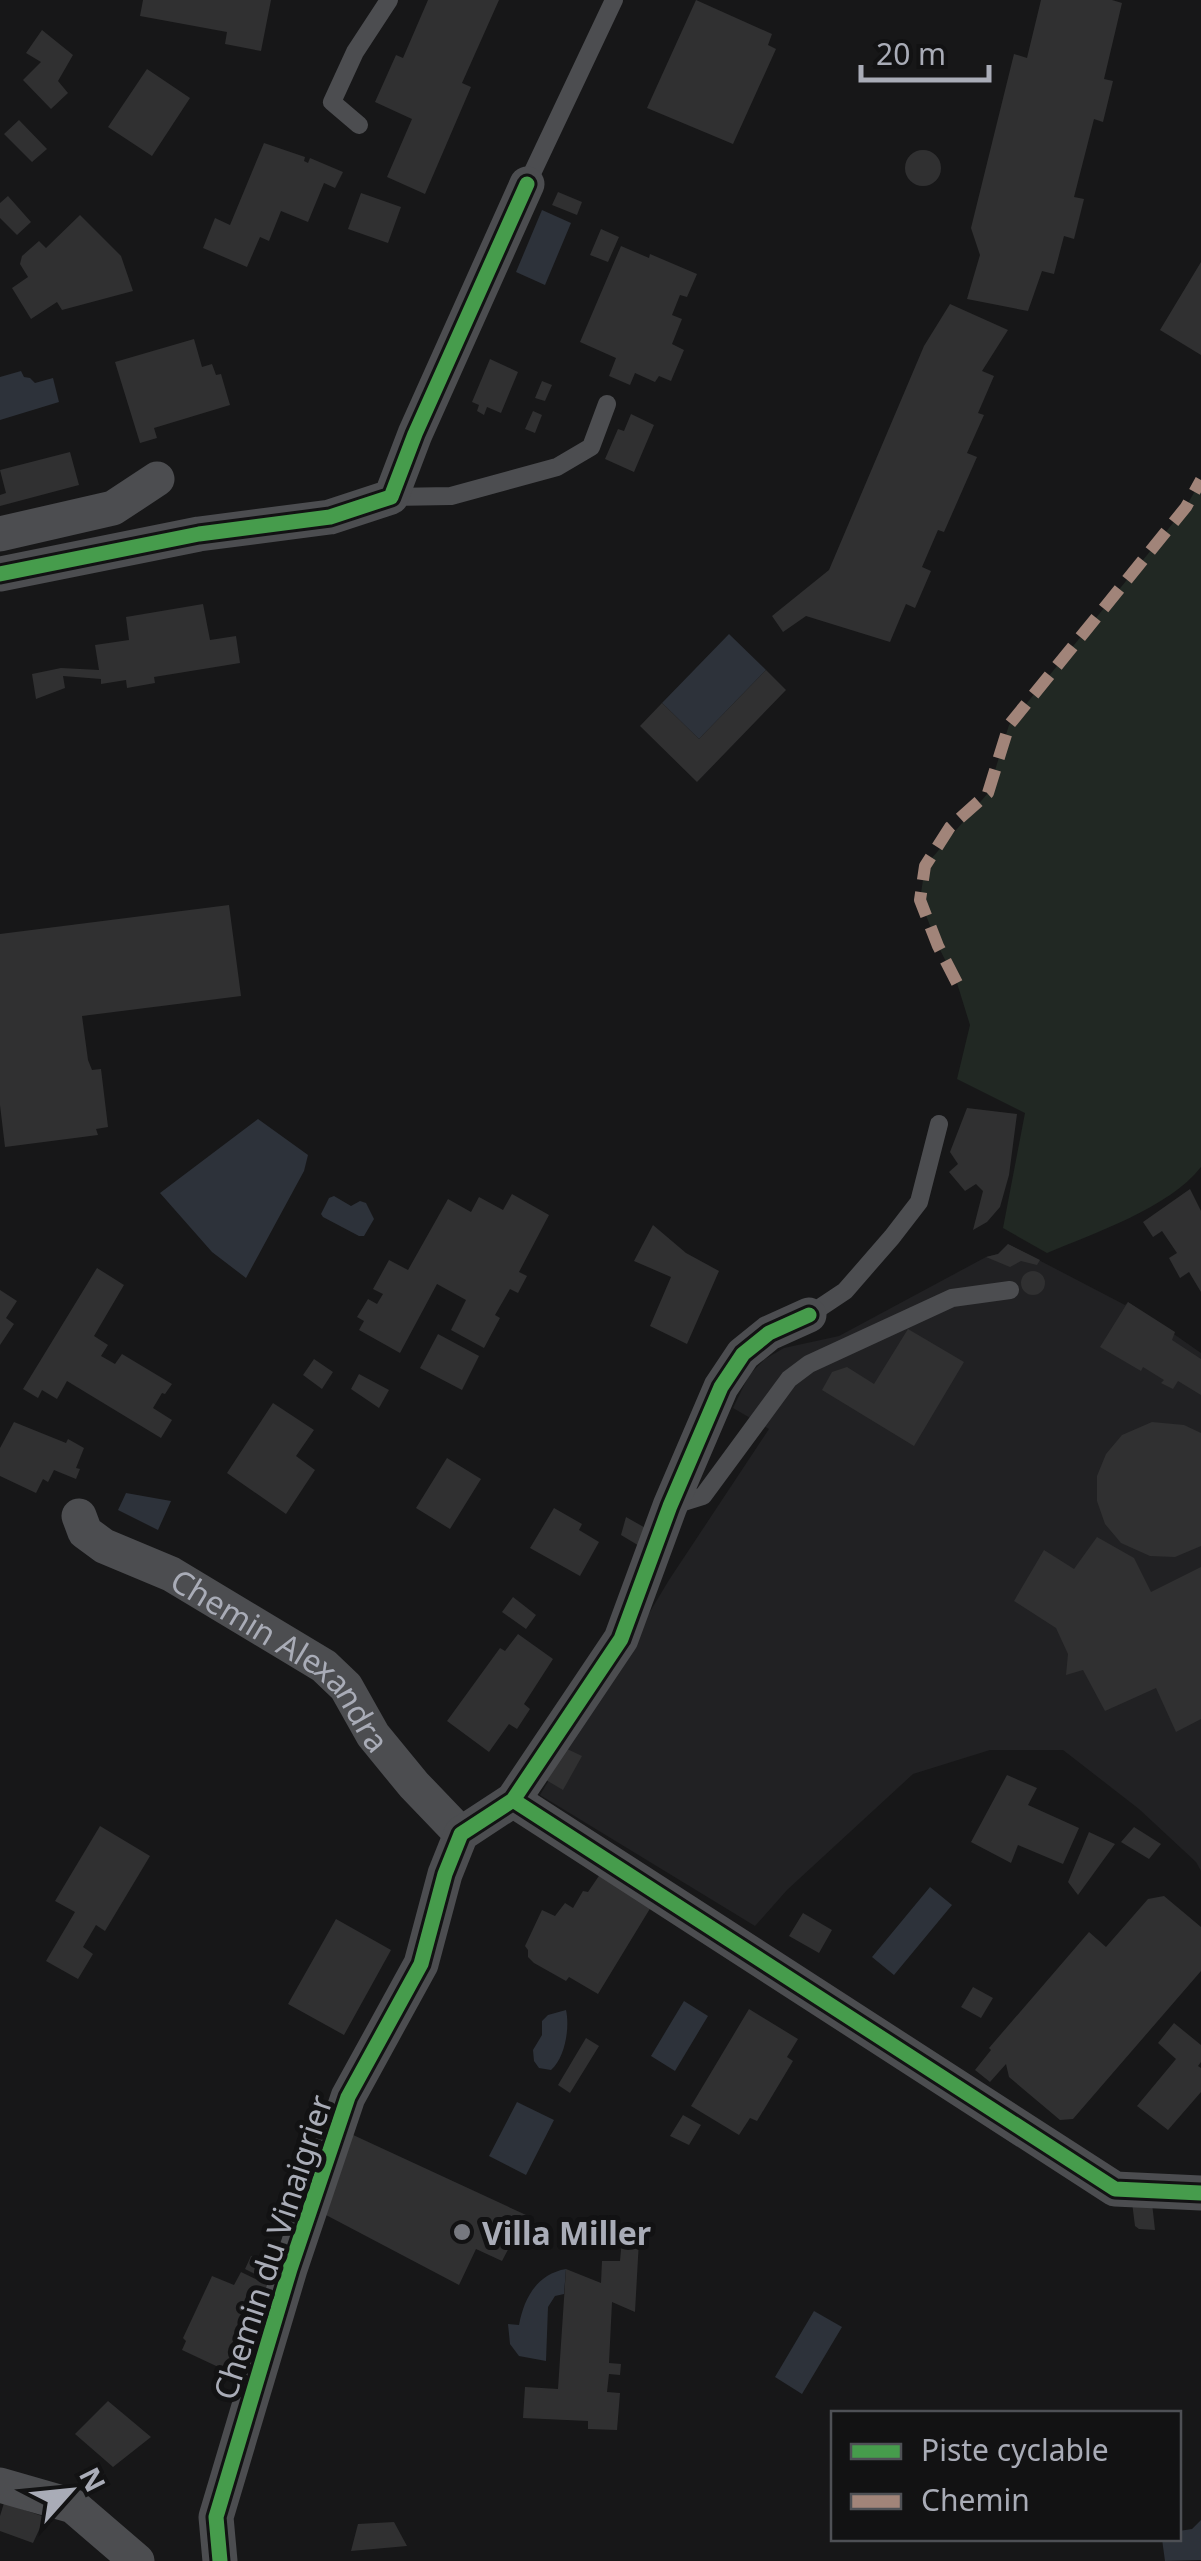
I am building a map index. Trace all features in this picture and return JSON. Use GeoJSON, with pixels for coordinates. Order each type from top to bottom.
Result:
{"type":"FeatureCollection","features":[{"type":"Feature","properties":{"kind":"street"},"geometry":{"type":"LineString","coordinates":[[0,574],[199,534],[330,517],[391,497],[415,434],[527,184]]}},
{"type":"Feature","properties":{"kind":"street"},"geometry":{"type":"LineString","coordinates":[[0,534],[113,508],[157,479]]}},
{"type":"Feature","properties":{"kind":"street"},"geometry":{"type":"LineString","coordinates":[[462,1834],[513,1800],[621,1639],[670,1506],[721,1386],[743,1354],[770,1334],[809,1315]]}},
{"type":"Feature","properties":{"kind":"street","name":"Chemin Alexandra"},"geometry":{"type":"LineString","coordinates":[[79,1516],[85,1532],[104,1546],[171,1574],[324,1666],[346,1687],[394,1760],[462,1834]]}},
{"type":"Feature","properties":{"kind":"street"},"geometry":{"type":"LineString","coordinates":[[513,1800],[1115,2189],[1201,2193]]}},
{"type":"Feature","properties":{"kind":"street","name":"Chemin du Vinaigrier"},"geometry":{"type":"LineString","coordinates":[[220,2561],[216,2517],[290,2270],[348,2097],[421,1964],[445,1874],[462,1834]]}},
{"type":"Feature","properties":{"kind":"street"},"geometry":{"type":"LineString","coordinates":[[0,2484],[72,2506],[137,2561]]}},
{"type":"Feature","properties":{"kind":"lane"},"geometry":{"type":"LineString","coordinates":[[359,125],[332,102],[355,52],[389,0]]}},
{"type":"Feature","properties":{"kind":"lane"},"geometry":{"type":"LineString","coordinates":[[527,184],[614,0]]}},
{"type":"Feature","properties":{"kind":"lane"},"geometry":{"type":"LineString","coordinates":[[391,497],[451,496],[557,467],[591,447],[608,404]]}},
{"type":"Feature","properties":{"kind":"lane"},"geometry":{"type":"LineString","coordinates":[[809,1315],[845,1291],[919,1202],[940,1124]]}},
{"type":"Feature","properties":{"kind":"lane"},"geometry":{"type":"LineString","coordinates":[[670,1506],[702,1496],[789,1379],[809,1364],[952,1298],[1010,1290]]}},
{"type":"Feature","properties":{"kind":"shaded area"},"geometry":{"type":"Polygon","coordinates":[[[542,210],[571,223],[545,285],[516,272],[542,210]]]}},
{"type":"Feature","properties":{"kind":"shaded area"},"geometry":{"type":"Polygon","coordinates":[[[21,371],[35,383],[53,378],[59,402],[0,420],[0,377],[21,371]]]}},
{"type":"Feature","properties":{"kind":"shaded area"},"geometry":{"type":"Polygon","coordinates":[[[1201,480],[1201,1167],[1151,1207],[1047,1253],[1003,1228],[1025,1113],[957,1079],[970,1025],[957,983],[920,900],[925,866],[988,793],[1009,725],[1186,507],[1201,480]]]}},
{"type":"Feature","properties":{"kind":"shaded area"},"geometry":{"type":"Polygon","coordinates":[[[729,634],[766,670],[699,739],[662,703],[729,634]]]}},
{"type":"Feature","properties":{"kind":"shaded area"},"geometry":{"type":"Polygon","coordinates":[[[258,1119],[308,1155],[304,1171],[246,1278],[212,1252],[160,1193],[258,1119]]]}},
{"type":"Feature","properties":{"kind":"shaded area"},"geometry":{"type":"Polygon","coordinates":[[[334,1196],[351,1206],[360,1201],[366,1203],[374,1219],[364,1236],[323,1217],[329,1198],[334,1196]]]}},
{"type":"Feature","properties":{"kind":"shaded area"},"geometry":{"type":"Polygon","coordinates":[[[1008,1244],[1125,1305],[1128,1302],[1201,1353],[1201,1871],[1139,1809],[1063,1750],[990,1750],[913,1774],[787,1890],[755,1926],[540,1795],[669,1580],[769,1429],[733,1408],[749,1375],[784,1348],[839,1336],[998,1254],[1008,1244]]]}},
{"type":"Feature","properties":{"kind":"shaded area"},"geometry":{"type":"Polygon","coordinates":[[[126,1493],[171,1501],[158,1530],[118,1510],[126,1493]]]}},
{"type":"Feature","properties":{"kind":"shaded area"},"geometry":{"type":"Polygon","coordinates":[[[930,1887],[952,1905],[894,1975],[872,1957],[930,1887]]]}},
{"type":"Feature","properties":{"kind":"shaded area"},"geometry":{"type":"Polygon","coordinates":[[[684,2001],[708,2016],[675,2071],[651,2056],[684,2001]]]}},
{"type":"Feature","properties":{"kind":"shaded area"},"geometry":{"type":"Polygon","coordinates":[[[566,2010],[567,2034],[560,2058],[551,2070],[539,2068],[533,2050],[542,2035],[542,2021],[566,2010]]]}},
{"type":"Feature","properties":{"kind":"shaded area"},"geometry":{"type":"Polygon","coordinates":[[[517,2102],[554,2120],[526,2175],[489,2156],[517,2102]]]}},
{"type":"Feature","properties":{"kind":"shaded area"},"geometry":{"type":"Polygon","coordinates":[[[566,2269],[564,2294],[555,2296],[548,2307],[546,2361],[519,2356],[510,2344],[508,2324],[519,2325],[528,2297],[540,2282],[566,2269]]]}},
{"type":"Feature","properties":{"kind":"shaded area"},"geometry":{"type":"Polygon","coordinates":[[[814,2311],[842,2327],[802,2394],[775,2377],[814,2311]]]}},
{"type":"Feature","properties":{"kind":"shaded area"},"geometry":{"type":"Polygon","coordinates":[[[1201,2520],[1201,2560],[1165,2561],[1162,2541],[1181,2541],[1181,2531],[1192,2529],[1201,2520]]]}},
{"type":"Feature","properties":{"kind":"building"},"geometry":{"type":"Polygon","coordinates":[[[143,0],[271,0],[261,51],[225,44],[227,32],[140,16],[143,0]]]}},
{"type":"Feature","properties":{"kind":"building"},"geometry":{"type":"Polygon","coordinates":[[[428,0],[499,0],[462,83],[471,87],[425,194],[387,177],[412,119],[375,102],[396,55],[403,58],[428,0]]]}},
{"type":"Feature","properties":{"kind":"building"},"geometry":{"type":"Polygon","coordinates":[[[696,0],[772,34],[768,45],[776,49],[733,144],[647,108],[696,0]]]}},
{"type":"Feature","properties":{"kind":"building"},"geometry":{"type":"Polygon","coordinates":[[[1041,0],[1122,3],[1104,79],[1113,81],[1103,122],[1094,119],[1074,197],[1084,199],[1074,239],[1064,236],[1054,274],[1042,271],[1028,311],[967,299],[980,255],[971,228],[1014,54],[1027,58],[1041,0]]]}},
{"type":"Feature","properties":{"kind":"building"},"geometry":{"type":"Polygon","coordinates":[[[42,30],[73,55],[58,81],[68,93],[51,109],[23,80],[41,62],[26,53],[42,30]]]}},
{"type":"Feature","properties":{"kind":"building"},"geometry":{"type":"Polygon","coordinates":[[[147,69],[190,98],[152,156],[108,127],[147,69]]]}},
{"type":"Feature","properties":{"kind":"building"},"geometry":{"type":"Polygon","coordinates":[[[19,120],[47,149],[32,162],[4,134],[19,120]]]}},
{"type":"Feature","properties":{"kind":"building"},"geometry":{"type":"Polygon","coordinates":[[[264,143],[305,157],[308,163],[310,158],[343,172],[335,188],[324,183],[308,222],[281,211],[269,241],[260,237],[247,267],[203,248],[215,218],[230,225],[264,143]]]}},
{"type":"Feature","properties":{"kind":"building"},"geometry":{"type":"Polygon","coordinates":[[[923,150],[936,155],[941,168],[936,181],[923,186],[910,181],[905,168],[910,155],[923,150]]]}},
{"type":"Feature","properties":{"kind":"building"},"geometry":{"type":"Polygon","coordinates":[[[558,192],[582,202],[577,215],[552,205],[558,192]]]}},
{"type":"Feature","properties":{"kind":"building"},"geometry":{"type":"Polygon","coordinates":[[[361,193],[401,207],[388,243],[348,229],[361,193]]]}},
{"type":"Feature","properties":{"kind":"building"},"geometry":{"type":"Polygon","coordinates":[[[8,196],[31,222],[17,235],[0,218],[0,203],[8,196]]]}},
{"type":"Feature","properties":{"kind":"building"},"geometry":{"type":"Polygon","coordinates":[[[80,215],[121,256],[133,291],[62,310],[57,302],[31,319],[12,288],[28,277],[20,264],[22,256],[39,241],[46,248],[80,215]]]}},
{"type":"Feature","properties":{"kind":"building"},"geometry":{"type":"Polygon","coordinates":[[[601,229],[619,237],[608,262],[590,255],[601,229]]]}},
{"type":"Feature","properties":{"kind":"building"},"geometry":{"type":"Polygon","coordinates":[[[621,246],[697,274],[687,297],[680,295],[672,315],[682,319],[672,344],[684,350],[671,381],[659,376],[655,382],[635,373],[630,385],[609,376],[616,358],[580,342],[621,246]]]}},
{"type":"Feature","properties":{"kind":"building"},"geometry":{"type":"Polygon","coordinates":[[[1201,262],[1201,355],[1160,330],[1201,262]]]}},
{"type":"Feature","properties":{"kind":"building"},"geometry":{"type":"Polygon","coordinates":[[[950,304],[1008,330],[982,371],[994,376],[978,413],[984,415],[967,453],[977,457],[944,532],[938,530],[922,567],[931,571],[915,608],[906,604],[890,642],[806,616],[783,632],[772,616],[829,570],[924,346],[950,304]]]}},
{"type":"Feature","properties":{"kind":"building"},"geometry":{"type":"Polygon","coordinates":[[[194,339],[202,367],[212,364],[216,375],[221,374],[230,405],[154,428],[157,438],[140,443],[115,362],[194,339]]]}},
{"type":"Feature","properties":{"kind":"building"},"geometry":{"type":"Polygon","coordinates":[[[490,359],[518,372],[501,413],[487,407],[484,415],[477,411],[479,405],[472,402],[490,359]]]}},
{"type":"Feature","properties":{"kind":"building"},"geometry":{"type":"Polygon","coordinates":[[[542,381],[552,385],[545,401],[535,398],[542,381]]]}},
{"type":"Feature","properties":{"kind":"building"},"geometry":{"type":"Polygon","coordinates":[[[533,411],[542,415],[535,433],[525,429],[533,411]]]}},
{"type":"Feature","properties":{"kind":"building"},"geometry":{"type":"Polygon","coordinates":[[[631,414],[654,425],[634,472],[605,459],[618,429],[624,431],[631,414]]]}},
{"type":"Feature","properties":{"kind":"building"},"geometry":{"type":"Polygon","coordinates":[[[70,452],[79,485],[0,506],[0,495],[6,493],[0,470],[70,452]]]}},
{"type":"Feature","properties":{"kind":"building"},"geometry":{"type":"Polygon","coordinates":[[[203,604],[210,640],[236,636],[240,663],[154,677],[155,683],[127,688],[126,680],[101,684],[101,679],[63,676],[65,688],[36,699],[32,674],[61,668],[99,670],[95,645],[129,640],[126,617],[203,604]]]}},
{"type":"Feature","properties":{"kind":"building"},"geometry":{"type":"Polygon","coordinates":[[[766,670],[786,690],[697,782],[640,726],[662,703],[699,739],[766,670]]]}},
{"type":"Feature","properties":{"kind":"building"},"geometry":{"type":"Polygon","coordinates":[[[229,905],[241,996],[82,1016],[88,1060],[92,1070],[101,1069],[108,1127],[96,1129],[98,1135],[5,1147],[0,1105],[0,934],[229,905]]]}},
{"type":"Feature","properties":{"kind":"building"},"geometry":{"type":"Polygon","coordinates":[[[967,1108],[1017,1114],[1009,1175],[1000,1207],[973,1230],[983,1191],[976,1184],[965,1191],[949,1172],[958,1164],[950,1152],[967,1108]]]}},
{"type":"Feature","properties":{"kind":"building"},"geometry":{"type":"Polygon","coordinates":[[[1190,1189],[1201,1211],[1201,1292],[1189,1272],[1180,1278],[1169,1258],[1177,1253],[1162,1231],[1153,1237],[1143,1222],[1190,1189]]]}},
{"type":"Feature","properties":{"kind":"building"},"geometry":{"type":"Polygon","coordinates":[[[512,1194],[549,1215],[519,1272],[527,1276],[518,1293],[510,1289],[495,1315],[500,1318],[484,1348],[451,1330],[466,1300],[437,1284],[400,1353],[359,1330],[364,1321],[357,1317],[368,1299],[377,1304],[383,1294],[373,1289],[389,1260],[408,1270],[448,1199],[471,1212],[479,1197],[503,1210],[512,1194]]]}},
{"type":"Feature","properties":{"kind":"building"},"geometry":{"type":"Polygon","coordinates":[[[653,1225],[686,1253],[719,1271],[687,1344],[650,1326],[671,1277],[634,1261],[653,1225]]]}},
{"type":"Feature","properties":{"kind":"building"},"geometry":{"type":"Polygon","coordinates":[[[1008,1244],[1040,1260],[1037,1265],[1021,1261],[1010,1267],[986,1257],[998,1254],[1008,1244]]]}},
{"type":"Feature","properties":{"kind":"building"},"geometry":{"type":"Polygon","coordinates":[[[97,1268],[124,1285],[94,1336],[108,1345],[101,1356],[115,1364],[122,1354],[172,1384],[153,1408],[172,1420],[161,1438],[67,1381],[57,1399],[42,1390],[38,1398],[23,1389],[97,1268]]]}},
{"type":"Feature","properties":{"kind":"building"},"geometry":{"type":"Polygon","coordinates":[[[1033,1271],[1045,1283],[1033,1295],[1021,1283],[1033,1271]]]}},
{"type":"Feature","properties":{"kind":"building"},"geometry":{"type":"Polygon","coordinates":[[[0,1290],[17,1301],[6,1318],[14,1324],[0,1345],[0,1290]]]}},
{"type":"Feature","properties":{"kind":"building"},"geometry":{"type":"Polygon","coordinates":[[[1128,1302],[1175,1332],[1172,1340],[1201,1359],[1201,1395],[1178,1381],[1173,1389],[1143,1367],[1141,1371],[1100,1347],[1128,1302]]]}},
{"type":"Feature","properties":{"kind":"building"},"geometry":{"type":"Polygon","coordinates":[[[908,1329],[964,1362],[914,1446],[822,1390],[832,1372],[847,1367],[874,1384],[908,1329]]]}},
{"type":"Feature","properties":{"kind":"building"},"geometry":{"type":"Polygon","coordinates":[[[438,1334],[479,1356],[462,1390],[420,1368],[438,1334]]]}},
{"type":"Feature","properties":{"kind":"building"},"geometry":{"type":"Polygon","coordinates":[[[314,1359],[333,1372],[322,1389],[303,1375],[314,1359]]]}},
{"type":"Feature","properties":{"kind":"building"},"geometry":{"type":"Polygon","coordinates":[[[359,1374],[389,1390],[379,1408],[351,1389],[359,1374]]]}},
{"type":"Feature","properties":{"kind":"building"},"geometry":{"type":"Polygon","coordinates":[[[273,1403],[314,1430],[296,1456],[315,1470],[286,1514],[227,1473],[273,1403]]]}},
{"type":"Feature","properties":{"kind":"building"},"geometry":{"type":"Polygon","coordinates":[[[14,1422],[84,1448],[76,1479],[54,1470],[48,1482],[43,1479],[36,1493],[0,1476],[0,1448],[14,1422]]]}},
{"type":"Feature","properties":{"kind":"building"},"geometry":{"type":"Polygon","coordinates":[[[1152,1422],[1184,1425],[1201,1433],[1201,1546],[1175,1557],[1150,1556],[1121,1543],[1105,1524],[1097,1501],[1097,1476],[1106,1454],[1122,1435],[1152,1422]]]}},
{"type":"Feature","properties":{"kind":"building"},"geometry":{"type":"Polygon","coordinates":[[[447,1458],[481,1479],[450,1529],[416,1508],[447,1458]]]}},
{"type":"Feature","properties":{"kind":"building"},"geometry":{"type":"Polygon","coordinates":[[[554,1508],[582,1524],[579,1530],[599,1542],[580,1576],[530,1548],[554,1508]]]}},
{"type":"Feature","properties":{"kind":"building"},"geometry":{"type":"Polygon","coordinates":[[[626,1517],[649,1530],[641,1547],[621,1535],[626,1517]]]}},
{"type":"Feature","properties":{"kind":"building"},"geometry":{"type":"Polygon","coordinates":[[[1097,1537],[1134,1558],[1151,1592],[1201,1567],[1201,1719],[1176,1732],[1156,1688],[1105,1711],[1083,1670],[1066,1675],[1068,1654],[1056,1628],[1014,1601],[1044,1550],[1074,1569],[1097,1537]]]}},
{"type":"Feature","properties":{"kind":"building"},"geometry":{"type":"Polygon","coordinates":[[[513,1597],[536,1615],[526,1629],[502,1612],[513,1597]]]}},
{"type":"Feature","properties":{"kind":"building"},"geometry":{"type":"Polygon","coordinates":[[[518,1634],[553,1659],[524,1704],[530,1709],[517,1729],[509,1724],[489,1752],[447,1721],[500,1648],[505,1651],[518,1634]]]}},
{"type":"Feature","properties":{"kind":"building"},"geometry":{"type":"Polygon","coordinates":[[[565,1748],[582,1756],[563,1790],[546,1780],[565,1748]]]}},
{"type":"Feature","properties":{"kind":"building"},"geometry":{"type":"Polygon","coordinates":[[[1007,1775],[1037,1788],[1028,1805],[1079,1828],[1063,1864],[1018,1845],[1011,1863],[971,1842],[1007,1775]]]}},
{"type":"Feature","properties":{"kind":"building"},"geometry":{"type":"Polygon","coordinates":[[[100,1826],[150,1856],[105,1931],[96,1925],[83,1947],[93,1954],[78,1979],[46,1961],[75,1912],[55,1901],[100,1826]]]}},
{"type":"Feature","properties":{"kind":"building"},"geometry":{"type":"Polygon","coordinates":[[[1134,1827],[1161,1844],[1149,1859],[1121,1842],[1134,1827]]]}},
{"type":"Feature","properties":{"kind":"building"},"geometry":{"type":"Polygon","coordinates":[[[1089,1832],[1115,1844],[1078,1895],[1068,1882],[1089,1832]]]}},
{"type":"Feature","properties":{"kind":"building"},"geometry":{"type":"Polygon","coordinates":[[[605,1867],[654,1902],[598,1994],[534,1963],[525,1946],[542,1910],[555,1916],[565,1903],[573,1908],[605,1867]]]}},
{"type":"Feature","properties":{"kind":"building"},"geometry":{"type":"Polygon","coordinates":[[[1164,1896],[1201,1927],[1201,1971],[1073,2119],[1060,2120],[1009,2077],[1006,2064],[990,2082],[975,2070],[989,2048],[1089,1932],[1106,1947],[1148,1899],[1164,1896]]]}},
{"type":"Feature","properties":{"kind":"building"},"geometry":{"type":"Polygon","coordinates":[[[803,1913],[832,1930],[819,1953],[789,1936],[803,1913]]]}},
{"type":"Feature","properties":{"kind":"building"},"geometry":{"type":"Polygon","coordinates":[[[336,1919],[391,1950],[344,2035],[288,2004],[336,1919]]]}},
{"type":"Feature","properties":{"kind":"building"},"geometry":{"type":"Polygon","coordinates":[[[973,1987],[993,1998],[981,2018],[961,2007],[973,1987]]]}},
{"type":"Feature","properties":{"kind":"building"},"geometry":{"type":"Polygon","coordinates":[[[749,2009],[798,2039],[787,2057],[793,2061],[757,2121],[750,2118],[739,2135],[691,2106],[749,2009]]]}},
{"type":"Feature","properties":{"kind":"building"},"geometry":{"type":"Polygon","coordinates":[[[1174,2023],[1201,2045],[1201,2092],[1168,2130],[1137,2106],[1176,2059],[1158,2043],[1174,2023]]]}},
{"type":"Feature","properties":{"kind":"building"},"geometry":{"type":"Polygon","coordinates":[[[586,2038],[599,2046],[570,2093],[558,2085],[586,2038]]]}},
{"type":"Feature","properties":{"kind":"building"},"geometry":{"type":"Polygon","coordinates":[[[683,2115],[701,2125],[689,2145],[670,2136],[683,2115]]]}},
{"type":"Feature","properties":{"kind":"building"},"geometry":{"type":"Polygon","coordinates":[[[351,2134],[526,2215],[502,2261],[476,2249],[459,2285],[326,2215],[351,2134]]]}},
{"type":"Feature","properties":{"kind":"building"},"geometry":{"type":"Polygon","coordinates":[[[1132,2202],[1152,2203],[1155,2230],[1135,2226],[1132,2202]]]}},
{"type":"Feature","properties":{"kind":"building"},"geometry":{"type":"Polygon","coordinates":[[[622,2239],[639,2240],[635,2312],[612,2302],[609,2363],[621,2364],[620,2375],[609,2374],[607,2392],[620,2393],[617,2430],[588,2429],[588,2421],[523,2418],[525,2387],[558,2389],[566,2269],[601,2283],[602,2261],[620,2261],[622,2239]]]}},
{"type":"Feature","properties":{"kind":"building"},"geometry":{"type":"Polygon","coordinates":[[[251,2256],[267,2263],[261,2277],[245,2269],[251,2256]]]}},
{"type":"Feature","properties":{"kind":"building"},"geometry":{"type":"Polygon","coordinates":[[[241,2272],[268,2285],[229,2372],[182,2350],[186,2341],[183,2338],[212,2276],[234,2285],[241,2272]]]}},
{"type":"Feature","properties":{"kind":"building"},"geometry":{"type":"Polygon","coordinates":[[[108,2401],[151,2437],[113,2467],[75,2434],[108,2401]]]}},
{"type":"Feature","properties":{"kind":"building"},"geometry":{"type":"Polygon","coordinates":[[[4,2503],[45,2517],[33,2543],[0,2531],[4,2503]]]}},
{"type":"Feature","properties":{"kind":"building"},"geometry":{"type":"Polygon","coordinates":[[[394,2522],[407,2546],[351,2551],[358,2524],[394,2522]]]}},
{"type":"Feature","properties":{"kind":"marked path"},"geometry":{"type":"LineString","coordinates":[[957,983],[920,900],[925,866],[950,827],[988,793],[1009,725],[1186,507],[1201,480]]}},
{"type":"Feature","properties":{"kind":"cycle path"},"geometry":{"type":"LineString","coordinates":[[0,574],[199,534],[330,517],[391,497],[415,434],[527,184]]}},
{"type":"Feature","properties":{"kind":"cycle path"},"geometry":{"type":"LineString","coordinates":[[220,2561],[216,2517],[290,2269],[348,2097],[421,1964],[445,1874],[461,1834],[513,1800],[621,1639],[670,1506],[721,1387],[743,1354],[769,1333],[809,1315]]}},
{"type":"Feature","properties":{"kind":"cycle path"},"geometry":{"type":"LineString","coordinates":[[513,1800],[1115,2189],[1201,2193]]}},
{"type":"Feature","properties":{"kind":"place","name":"Villa Miller"},"geometry":{"type":"Point","coordinates":[462,2232]}}]}
